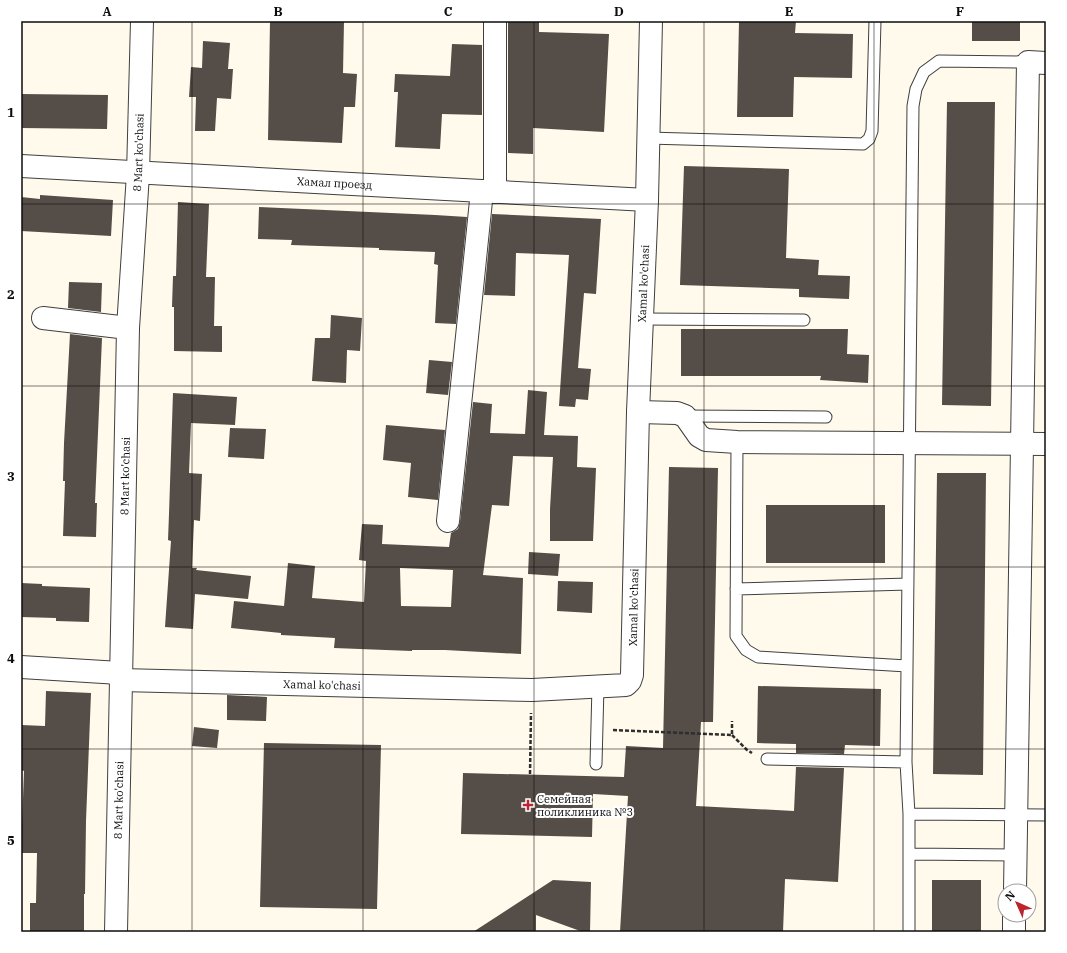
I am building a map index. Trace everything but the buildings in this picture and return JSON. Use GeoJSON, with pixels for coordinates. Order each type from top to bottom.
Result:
{"type":"FeatureCollection","features":[{"type":"Feature","properties":{"kind":"street","name":"8 Mart ko'chasi"},"geometry":{"type":"LineString","coordinates":[[116,932],[128,328],[138,174],[142,21]]}},
{"type":"Feature","properties":{"kind":"street"},"geometry":{"type":"LineString","coordinates":[[448,521],[488,192],[495,21]]}},
{"type":"Feature","properties":{"kind":"street","name":"Xamal ko'chasi"},"geometry":{"type":"LineString","coordinates":[[21,667],[120,676],[532,690],[626,685],[630,681],[632,675],[638,412],[647,200],[651,21]]}},
{"type":"Feature","properties":{"kind":"street"},"geometry":{"type":"LineString","coordinates":[[1015,883],[1022,444],[1037,63]]}},
{"type":"Feature","properties":{"kind":"street","name":"Хамал проезд"},"geometry":{"type":"LineString","coordinates":[[21,166],[138,174],[647,200]]}},
{"type":"Feature","properties":{"kind":"street"},"geometry":{"type":"LineString","coordinates":[[43,318],[128,328]]}},
{"type":"Feature","properties":{"kind":"street"},"geometry":{"type":"LineString","coordinates":[[638,412],[677,413],[685,416],[699,436],[706,440],[738,442],[1046,444]]}},
{"type":"Feature","properties":{"kind":"lane"},"geometry":{"type":"LineString","coordinates":[[648,138],[863,144],[869,139],[872,131],[875,21]]}},
{"type":"Feature","properties":{"kind":"lane"},"geometry":{"type":"LineString","coordinates":[[909,932],[909,814],[906,762],[913,106],[916,89],[924,72],[939,61],[1037,63]]}},
{"type":"Feature","properties":{"kind":"lane"},"geometry":{"type":"LineString","coordinates":[[642,319],[804,320]]}},
{"type":"Feature","properties":{"kind":"lane"},"geometry":{"type":"LineString","coordinates":[[685,416],[826,417]]}},
{"type":"Feature","properties":{"kind":"lane"},"geometry":{"type":"LineString","coordinates":[[738,442],[736,636],[746,650],[758,657],[907,666]]}},
{"type":"Feature","properties":{"kind":"lane"},"geometry":{"type":"LineString","coordinates":[[736,589],[908,584]]}},
{"type":"Feature","properties":{"kind":"lane"},"geometry":{"type":"LineString","coordinates":[[596,764],[598,686]]}},
{"type":"Feature","properties":{"kind":"lane"},"geometry":{"type":"LineString","coordinates":[[767,759],[906,762]]}},
{"type":"Feature","properties":{"kind":"lane"},"geometry":{"type":"LineString","coordinates":[[909,814],[1046,815]]}},
{"type":"Feature","properties":{"kind":"lane"},"geometry":{"type":"LineString","coordinates":[[909,854],[1015,855]]}},
{"type":"Feature","properties":{"kind":"path"},"geometry":{"type":"LineString","coordinates":[[530,774],[532,690]]}},
{"type":"Feature","properties":{"kind":"path"},"geometry":{"type":"LineString","coordinates":[[732,721],[732,735],[746,750],[767,759]]}},
{"type":"Feature","properties":{"kind":"path"},"geometry":{"type":"LineString","coordinates":[[609,730],[732,735]]}},
{"type":"Feature","properties":{"kind":"place","name":"Семейная поликлиника №3"},"geometry":{"type":"Point","coordinates":[528,805]}}]}
